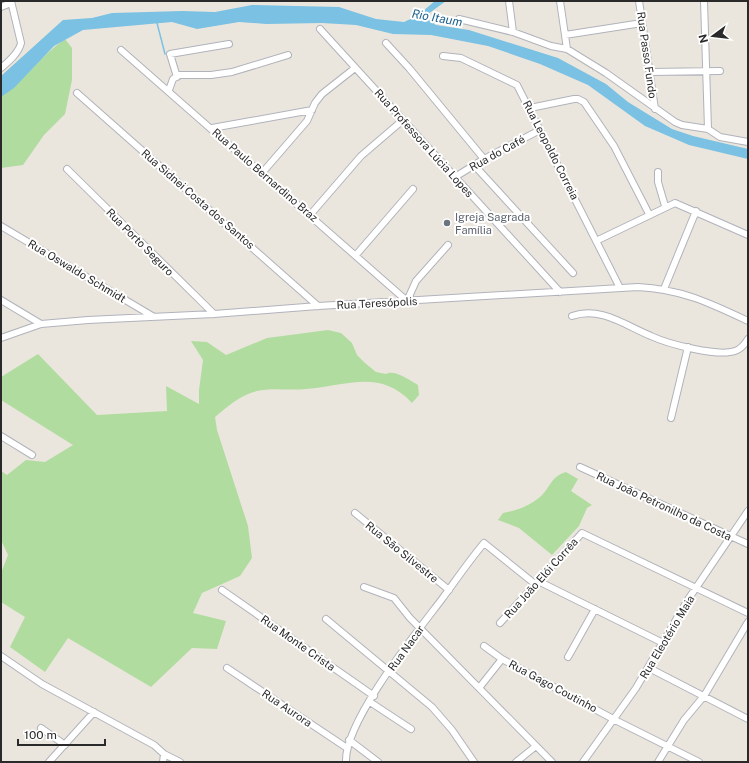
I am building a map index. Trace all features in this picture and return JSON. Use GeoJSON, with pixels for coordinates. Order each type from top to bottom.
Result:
{"type":"FeatureCollection","features":[{"type":"Feature","properties":{"kind":"street"},"geometry":{"type":"LineString","coordinates":[[509,1],[513,32]]}},
{"type":"Feature","properties":{"kind":"street"},"geometry":{"type":"LineString","coordinates":[[560,1],[567,49]]}},
{"type":"Feature","properties":{"kind":"street","name":"Rua Passo Fundo"},"geometry":{"type":"LineString","coordinates":[[639,1],[655,109]]}},
{"type":"Feature","properties":{"kind":"street"},"geometry":{"type":"LineString","coordinates":[[704,1],[708,129]]}},
{"type":"Feature","properties":{"kind":"street"},"geometry":{"type":"LineString","coordinates":[[1,7],[11,2],[21,43],[20,47],[1,68]]}},
{"type":"Feature","properties":{"kind":"street"},"geometry":{"type":"LineString","coordinates":[[459,19],[513,32],[551,46],[567,49],[606,73],[678,124],[708,129],[720,136],[748,142]]}},
{"type":"Feature","properties":{"kind":"street"},"geometry":{"type":"LineString","coordinates":[[565,35],[642,22]]}},
{"type":"Feature","properties":{"kind":"street","name":"Rua Professora Lúcia Lopes"},"geometry":{"type":"LineString","coordinates":[[320,29],[560,292]]}},
{"type":"Feature","properties":{"kind":"street"},"geometry":{"type":"LineString","coordinates":[[386,43],[417,77],[484,159]]}},
{"type":"Feature","properties":{"kind":"street"},"geometry":{"type":"LineString","coordinates":[[177,77],[170,54],[229,44]]}},
{"type":"Feature","properties":{"kind":"street","name":"Rua Paulo Bernardino Braz"},"geometry":{"type":"LineString","coordinates":[[121,50],[169,90],[408,301]]}},
{"type":"Feature","properties":{"kind":"street"},"geometry":{"type":"LineString","coordinates":[[169,90],[170,84],[177,77],[186,74],[211,75],[232,72],[288,55]]}},
{"type":"Feature","properties":{"kind":"street","name":"Rua Leopoldo Correia"},"geometry":{"type":"LineString","coordinates":[[443,56],[457,56],[485,71],[511,81],[520,90],[620,288]]}},
{"type":"Feature","properties":{"kind":"street"},"geometry":{"type":"LineString","coordinates":[[262,173],[307,122],[312,110],[322,94],[355,68]]}},
{"type":"Feature","properties":{"kind":"street"},"geometry":{"type":"LineString","coordinates":[[650,72],[720,71]]}},
{"type":"Feature","properties":{"kind":"street","name":"Rua Sidnei Costa dos Santos"},"geometry":{"type":"LineString","coordinates":[[77,93],[318,306]]}},
{"type":"Feature","properties":{"kind":"street"},"geometry":{"type":"LineString","coordinates":[[530,108],[574,99],[584,102],[614,146],[649,214]]}},
{"type":"Feature","properties":{"kind":"street"},"geometry":{"type":"LineString","coordinates":[[212,128],[312,110]]}},
{"type":"Feature","properties":{"kind":"street"},"geometry":{"type":"LineString","coordinates":[[310,215],[361,156],[403,120]]}},
{"type":"Feature","properties":{"kind":"street","name":"Rua do Café"},"geometry":{"type":"LineString","coordinates":[[455,178],[484,159],[540,130]]}},
{"type":"Feature","properties":{"kind":"street"},"geometry":{"type":"LineString","coordinates":[[474,165],[573,273]]}},
{"type":"Feature","properties":{"kind":"street","name":"Rua Porto Seguro"},"geometry":{"type":"LineString","coordinates":[[67,169],[214,314]]}},
{"type":"Feature","properties":{"kind":"street"},"geometry":{"type":"LineString","coordinates":[[658,172],[658,182],[665,206]]}},
{"type":"Feature","properties":{"kind":"street"},"geometry":{"type":"LineString","coordinates":[[356,256],[414,189]]}},
{"type":"Feature","properties":{"kind":"street"},"geometry":{"type":"LineString","coordinates":[[596,241],[665,206],[675,203],[748,235]]}},
{"type":"Feature","properties":{"kind":"street"},"geometry":{"type":"LineString","coordinates":[[664,289],[696,211]]}},
{"type":"Feature","properties":{"kind":"street","name":"Rua Oswaldo Schmidt"},"geometry":{"type":"LineString","coordinates":[[1,226],[154,317]]}},
{"type":"Feature","properties":{"kind":"street"},"geometry":{"type":"LineString","coordinates":[[408,301],[416,281],[448,245]]}},
{"type":"Feature","properties":{"kind":"street","name":"Rua Teresópolis"},"geometry":{"type":"LineString","coordinates":[[1,338],[41,324],[88,320],[214,314],[318,306],[620,288],[664,289],[701,299],[748,321]]}},
{"type":"Feature","properties":{"kind":"street"},"geometry":{"type":"LineString","coordinates":[[1,300],[41,324]]}},
{"type":"Feature","properties":{"kind":"street"},"geometry":{"type":"LineString","coordinates":[[572,316],[586,313],[611,318],[653,337],[712,352],[730,353],[739,350],[748,339]]}},
{"type":"Feature","properties":{"kind":"street"},"geometry":{"type":"LineString","coordinates":[[671,418],[688,347]]}},
{"type":"Feature","properties":{"kind":"street"},"geometry":{"type":"LineString","coordinates":[[1,436],[32,455]]}},
{"type":"Feature","properties":{"kind":"street","name":"Rua João Petronilho da Costa"},"geometry":{"type":"LineString","coordinates":[[580,467],[748,544]]}},
{"type":"Feature","properties":{"kind":"street","name":"Rua Eleotério Maia"},"geometry":{"type":"LineString","coordinates":[[584,762],[649,668],[696,588],[748,511]]}},
{"type":"Feature","properties":{"kind":"street","name":"Rua São Silvestre"},"geometry":{"type":"LineString","coordinates":[[355,513],[449,590]]}},
{"type":"Feature","properties":{"kind":"street","name":"Rua João Elói Corrêa"},"geometry":{"type":"LineString","coordinates":[[500,623],[582,533],[696,588]]}},
{"type":"Feature","properties":{"kind":"street","name":"Rua Nacar"},"geometry":{"type":"LineString","coordinates":[[346,762],[349,740],[370,702],[389,672],[484,543],[537,582]]}},
{"type":"Feature","properties":{"kind":"street"},"geometry":{"type":"LineString","coordinates":[[537,582],[663,643]]}},
{"type":"Feature","properties":{"kind":"street"},"geometry":{"type":"LineString","coordinates":[[364,587],[394,598],[406,614],[552,762]]}},
{"type":"Feature","properties":{"kind":"street"},"geometry":{"type":"LineString","coordinates":[[696,588],[748,613]]}},
{"type":"Feature","properties":{"kind":"street","name":"Rua Monte Crista"},"geometry":{"type":"LineString","coordinates":[[222,590],[374,696]]}},
{"type":"Feature","properties":{"kind":"street"},"geometry":{"type":"LineString","coordinates":[[568,657],[595,609]]}},
{"type":"Feature","properties":{"kind":"street"},"geometry":{"type":"LineString","coordinates":[[326,619],[418,695],[443,719],[474,762]]}},
{"type":"Feature","properties":{"kind":"street"},"geometry":{"type":"LineString","coordinates":[[658,762],[684,720],[704,696],[748,622]]}},
{"type":"Feature","properties":{"kind":"street"},"geometry":{"type":"LineString","coordinates":[[484,646],[502,659]]}},
{"type":"Feature","properties":{"kind":"street"},"geometry":{"type":"LineString","coordinates":[[1,656],[32,678],[154,745],[164,754],[180,762]]}},
{"type":"Feature","properties":{"kind":"street","name":"Rua Gago Coutinho"},"geometry":{"type":"LineString","coordinates":[[479,688],[502,659],[614,720],[699,762]]}},
{"type":"Feature","properties":{"kind":"street","name":"Rua Aurora"},"geometry":{"type":"LineString","coordinates":[[227,668],[347,748]]}},
{"type":"Feature","properties":{"kind":"street"},"geometry":{"type":"LineString","coordinates":[[649,668],[748,719]]}},
{"type":"Feature","properties":{"kind":"street"},"geometry":{"type":"LineString","coordinates":[[370,702],[411,729]]}},
{"type":"Feature","properties":{"kind":"street"},"geometry":{"type":"LineString","coordinates":[[49,762],[94,712]]}},
{"type":"Feature","properties":{"kind":"street"},"geometry":{"type":"LineString","coordinates":[[41,728],[64,745]]}},
{"type":"Feature","properties":{"kind":"street"},"geometry":{"type":"LineString","coordinates":[[349,740],[378,762]]}},
{"type":"Feature","properties":{"kind":"street"},"geometry":{"type":"LineString","coordinates":[[516,762],[536,746]]}},
{"type":"Feature","properties":{"kind":"street"},"geometry":{"type":"LineString","coordinates":[[162,762],[164,754]]}},
{"type":"Feature","properties":{"kind":"green space"},"geometry":{"type":"Polygon","coordinates":[[[65,39],[72,48],[72,80],[65,114],[44,135],[23,165],[1,168],[1,97],[18,83],[48,52],[65,39]]]}},
{"type":"Feature","properties":{"kind":"green space"},"geometry":{"type":"Polygon","coordinates":[[[328,330],[341,333],[352,343],[357,355],[376,372],[397,374],[418,385],[419,395],[412,403],[400,392],[375,382],[349,383],[293,390],[263,390],[239,398],[215,417],[217,430],[248,526],[252,558],[240,576],[202,593],[193,613],[226,621],[217,649],[192,648],[151,687],[68,638],[45,672],[10,647],[25,617],[1,602],[1,573],[8,555],[1,540],[1,471],[7,475],[26,460],[45,462],[73,445],[1,400],[1,377],[38,354],[97,415],[167,411],[166,386],[199,404],[199,390],[203,360],[191,341],[207,342],[226,355],[267,338],[328,330]]]}},
{"type":"Feature","properties":{"kind":"green space"},"geometry":{"type":"Polygon","coordinates":[[[566,472],[578,479],[571,491],[592,505],[587,508],[579,526],[552,555],[519,528],[498,520],[503,513],[522,508],[536,500],[544,493],[554,479],[566,472]]]}},
{"type":"Feature","properties":{"kind":"water"},"geometry":{"type":"Polygon","coordinates":[[[435,1],[446,1],[428,14],[426,18],[436,25],[469,30],[558,58],[606,84],[628,102],[672,129],[693,136],[748,149],[748,159],[689,145],[645,126],[588,85],[540,64],[488,46],[431,35],[393,34],[356,25],[322,23],[266,24],[239,22],[197,29],[172,22],[83,30],[54,46],[14,88],[1,97],[1,76],[63,20],[92,18],[112,13],[182,11],[215,12],[252,5],[339,7],[376,19],[404,22],[417,16],[435,1]]]}},
{"type":"Feature","properties":{"kind":"waterway"},"geometry":{"type":"LineString","coordinates":[[157,23],[165,54]]}},
{"type":"Feature","properties":{"kind":"place","name":"Igreja Sagrada Família"},"geometry":{"type":"Point","coordinates":[447,223]}},
{"type":"Feature","properties":{"kind":"water label","name":"Rio Itaum"},"geometry":{"type":"Point","coordinates":[437,18]}}]}
